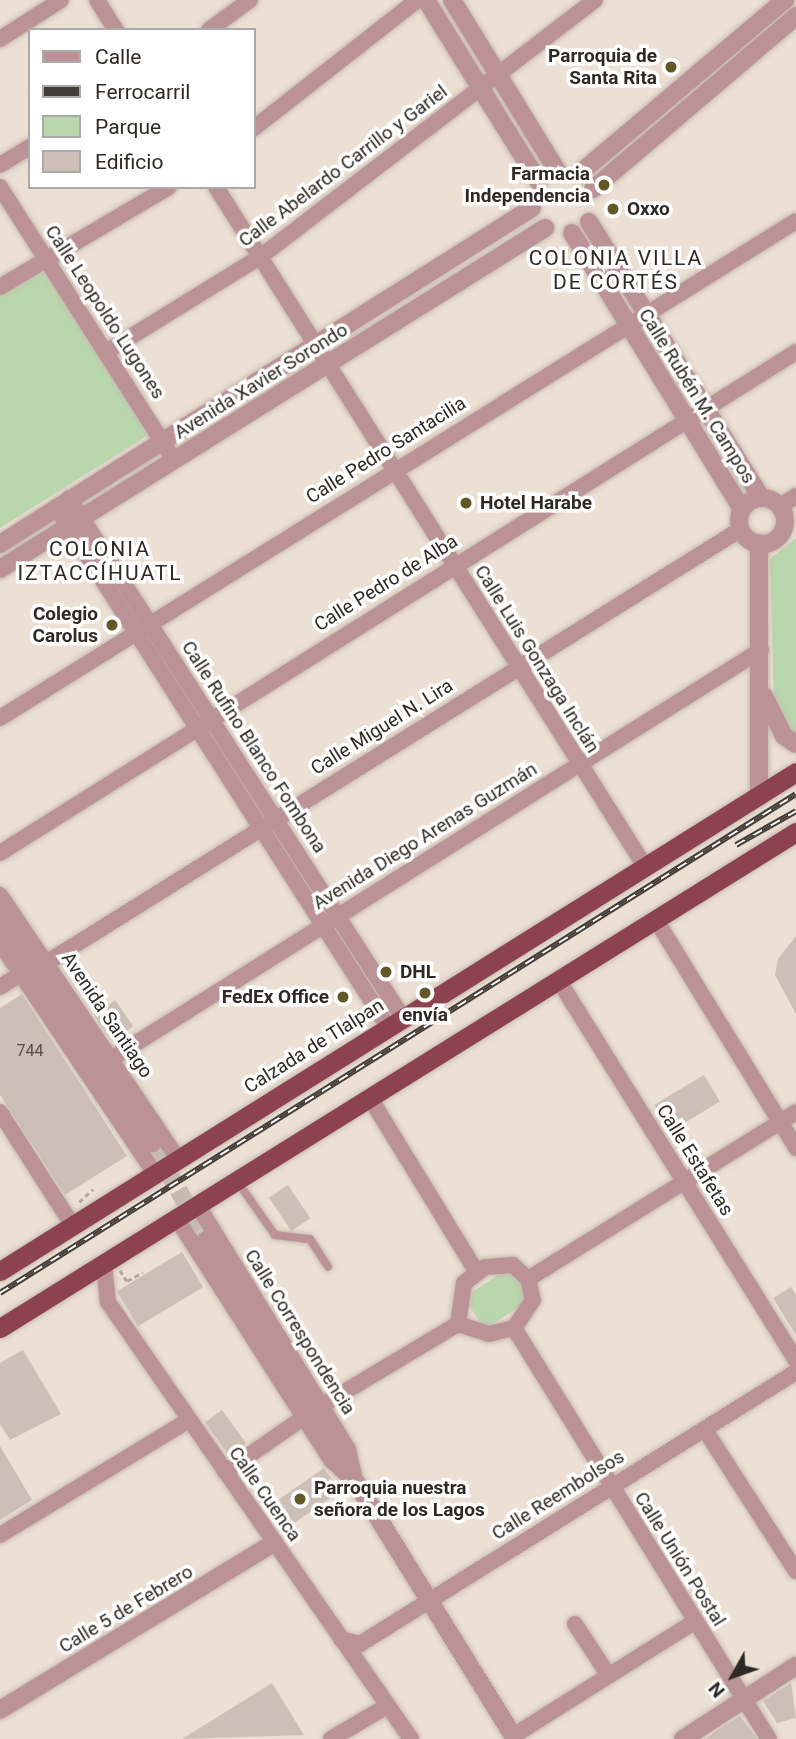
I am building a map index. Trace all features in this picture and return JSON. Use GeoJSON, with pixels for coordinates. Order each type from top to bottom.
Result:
{"type":"FeatureCollection","features":[{"type":"Feature","properties":{"kind":"highway","name":"Calzada de Tlalpan"},"geometry":{"type":"LineString","coordinates":[[0,1271],[796,772]]}},
{"type":"Feature","properties":{"kind":"highway"},"geometry":{"type":"LineString","coordinates":[[0,1328],[796,832]]}},
{"type":"Feature","properties":{"kind":"street"},"geometry":{"type":"LineString","coordinates":[[0,39],[61,0]]}},
{"type":"Feature","properties":{"kind":"street"},"geometry":{"type":"LineString","coordinates":[[97,0],[115,28]]}},
{"type":"Feature","properties":{"kind":"street"},"geometry":{"type":"LineString","coordinates":[[212,28],[250,0]]}},
{"type":"Feature","properties":{"kind":"street"},"geometry":{"type":"LineString","coordinates":[[256,126],[417,0]]}},
{"type":"Feature","properties":{"kind":"street"},"geometry":{"type":"LineString","coordinates":[[426,0],[483,86],[538,182],[532,208],[545,228],[572,233],[589,222],[593,189],[686,106],[796,16]]}},
{"type":"Feature","properties":{"kind":"street"},"geometry":{"type":"LineString","coordinates":[[452,0],[557,171]]}},
{"type":"Feature","properties":{"kind":"street","name":"Calle Abelardo Carrillo y Gariel"},"geometry":{"type":"LineString","coordinates":[[106,352],[260,257],[595,0]]}},
{"type":"Feature","properties":{"kind":"street"},"geometry":{"type":"LineString","coordinates":[[579,174],[785,0]]}},
{"type":"Feature","properties":{"kind":"street"},"geometry":{"type":"LineString","coordinates":[[673,92],[686,106]]}},
{"type":"Feature","properties":{"kind":"street"},"geometry":{"type":"LineString","coordinates":[[0,165],[28,148]]}},
{"type":"Feature","properties":{"kind":"street"},"geometry":{"type":"LineString","coordinates":[[538,182],[557,171],[579,174],[593,189]]}},
{"type":"Feature","properties":{"kind":"street","name":"Calle Leopoldo Lugones"},"geometry":{"type":"LineString","coordinates":[[0,187],[174,460]]}},
{"type":"Feature","properties":{"kind":"street"},"geometry":{"type":"LineString","coordinates":[[0,287],[166,189]]}},
{"type":"Feature","properties":{"kind":"street","name":"Calle Luis Gonzaga Inclán"},"geometry":{"type":"LineString","coordinates":[[217,189],[646,868]]}},
{"type":"Feature","properties":{"kind":"street","name":"Avenida Xavier Sorondo"},"geometry":{"type":"LineString","coordinates":[[0,544],[532,208]]}},
{"type":"Feature","properties":{"kind":"street","name":"Calle Pedro Santacilia"},"geometry":{"type":"LineString","coordinates":[[0,718],[796,220]]}},
{"type":"Feature","properties":{"kind":"street","name":"Calle Rubén M. Campos"},"geometry":{"type":"LineString","coordinates":[[589,222],[761,497]]}},
{"type":"Feature","properties":{"kind":"street","name":"Avenida Xavier Sorondo"},"geometry":{"type":"LineString","coordinates":[[0,569],[545,228]]}},
{"type":"Feature","properties":{"kind":"street","name":"Calle Rubén M. Campos"},"geometry":{"type":"LineString","coordinates":[[572,233],[742,509]]}},
{"type":"Feature","properties":{"kind":"street","name":"Calle Pedro de Alba"},"geometry":{"type":"LineString","coordinates":[[0,853],[687,418],[796,352]]}},
{"type":"Feature","properties":{"kind":"street"},"geometry":{"type":"LineString","coordinates":[[780,506],[796,496]]}},
{"type":"Feature","properties":{"kind":"street"},"geometry":{"type":"LineString","coordinates":[[761,497],[780,506],[790,532],[774,541],[759,543],[741,529],[742,509],[761,497]]}},
{"type":"Feature","properties":{"kind":"street","name":"Calle Rufino Blanco Fombona"},"geometry":{"type":"LineString","coordinates":[[63,503],[143,628],[211,718],[322,926],[395,1022]]}},
{"type":"Feature","properties":{"kind":"street","name":"Calle Miguel N. Lira"},"geometry":{"type":"LineString","coordinates":[[46,963],[741,529]]}},
{"type":"Feature","properties":{"kind":"street"},"geometry":{"type":"LineString","coordinates":[[759,543],[762,692],[759,797]]}},
{"type":"Feature","properties":{"kind":"street","name":"Calle Rufino Blanco Fombona"},"geometry":{"type":"LineString","coordinates":[[143,628],[194,729],[338,916],[395,1022]]}},
{"type":"Feature","properties":{"kind":"street","name":"Avenida Diego Arenas Guzmán"},"geometry":{"type":"LineString","coordinates":[[111,1059],[761,650]]}},
{"type":"Feature","properties":{"kind":"street"},"geometry":{"type":"LineString","coordinates":[[762,692],[784,736],[796,744]]}},
{"type":"Feature","properties":{"kind":"street","name":"Avenida Santiago"},"geometry":{"type":"LineString","coordinates":[[0,895],[178,1159]]}},
{"type":"Feature","properties":{"kind":"street","name":"Avenida Santiago"},"geometry":{"type":"LineString","coordinates":[[0,918],[152,1143]]}},
{"type":"Feature","properties":{"kind":"street"},"geometry":{"type":"LineString","coordinates":[[656,920],[796,1148]]}},
{"type":"Feature","properties":{"kind":"street"},"geometry":{"type":"LineString","coordinates":[[0,943],[155,1174]]}},
{"type":"Feature","properties":{"kind":"street"},"geometry":{"type":"LineString","coordinates":[[0,987],[21,974]]}},
{"type":"Feature","properties":{"kind":"street","name":"Calle Estafetas"},"geometry":{"type":"LineString","coordinates":[[559,981],[796,1361]]}},
{"type":"Feature","properties":{"kind":"street"},"geometry":{"type":"LineString","coordinates":[[370,1098],[476,1271]]}},
{"type":"Feature","properties":{"kind":"street"},"geometry":{"type":"LineString","coordinates":[[528,1279],[796,1112]]}},
{"type":"Feature","properties":{"kind":"street"},"geometry":{"type":"LineString","coordinates":[[2,1120],[73,1226]]}},
{"type":"Feature","properties":{"kind":"street","name":"Calle Correspondencia"},"geometry":{"type":"LineString","coordinates":[[198,1206],[348,1449],[356,1484]]}},
{"type":"Feature","properties":{"kind":"street","name":"Calle Correspondencia"},"geometry":{"type":"LineString","coordinates":[[177,1219],[331,1460],[356,1484]]}},
{"type":"Feature","properties":{"kind":"street","name":"Calle Correspondencia"},"geometry":{"type":"LineString","coordinates":[[206,1240],[514,1738]]}},
{"type":"Feature","properties":{"kind":"street","name":"Calle Cuenca"},"geometry":{"type":"LineString","coordinates":[[108,1261],[108,1302],[411,1739]]}},
{"type":"Feature","properties":{"kind":"street"},"geometry":{"type":"LineString","coordinates":[[321,1406],[458,1324],[489,1334],[514,1328],[533,1300],[528,1279],[513,1265],[476,1271],[458,1296],[458,1324]]}},
{"type":"Feature","properties":{"kind":"street","name":"Calle Unión Postal"},"geometry":{"type":"LineString","coordinates":[[514,1328],[609,1488],[769,1739]]}},
{"type":"Feature","properties":{"kind":"street","name":"Calle Reembolsos"},"geometry":{"type":"LineString","coordinates":[[341,1639],[360,1644],[796,1372]]}},
{"type":"Feature","properties":{"kind":"street"},"geometry":{"type":"LineString","coordinates":[[225,1472],[303,1418]]}},
{"type":"Feature","properties":{"kind":"street"},"geometry":{"type":"LineString","coordinates":[[0,1535],[189,1420]]}},
{"type":"Feature","properties":{"kind":"street"},"geometry":{"type":"LineString","coordinates":[[705,1430],[796,1571]]}},
{"type":"Feature","properties":{"kind":"street","name":"Calle 5 de Febrero"},"geometry":{"type":"LineString","coordinates":[[0,1710],[274,1544]]}},
{"type":"Feature","properties":{"kind":"street"},"geometry":{"type":"LineString","coordinates":[[514,1738],[607,1673],[694,1622]]}},
{"type":"Feature","properties":{"kind":"street"},"geometry":{"type":"LineString","coordinates":[[575,1624],[607,1673]]}},
{"type":"Feature","properties":{"kind":"street"},"geometry":{"type":"LineString","coordinates":[[683,1739],[796,1666]]}},
{"type":"Feature","properties":{"kind":"street"},"geometry":{"type":"LineString","coordinates":[[331,1739],[387,1706]]}},
{"type":"Feature","properties":{"kind":"lane"},"geometry":{"type":"LineString","coordinates":[[237,1181],[275,1235],[310,1240],[328,1267]]}},
{"type":"Feature","properties":{"kind":"path"},"geometry":{"type":"LineString","coordinates":[[108,1261],[127,1281],[143,1272]]}},
{"type":"Feature","properties":{"kind":"green space"},"geometry":{"type":"Polygon","coordinates":[[[45,267],[150,434],[0,528],[0,295],[45,267]]]}},
{"type":"Feature","properties":{"kind":"green space"},"geometry":{"type":"Polygon","coordinates":[[[796,538],[796,738],[774,702],[770,559],[796,538]]]}},
{"type":"Feature","properties":{"kind":"green space"},"geometry":{"type":"Polygon","coordinates":[[[509,1268],[530,1300],[484,1329],[464,1297],[509,1268]]]}},
{"type":"Feature","properties":{"kind":"building"},"geometry":{"type":"Polygon","coordinates":[[[796,936],[796,1014],[775,975],[778,959],[796,936]]]}},
{"type":"Feature","properties":{"kind":"building"},"geometry":{"type":"Polygon","coordinates":[[[22,994],[127,1156],[65,1195],[0,1095],[0,1008],[22,994]]]}},
{"type":"Feature","properties":{"kind":"building"},"geometry":{"type":"Polygon","coordinates":[[[115,1000],[133,1026],[112,1041],[94,1015],[115,1000]]]}},
{"type":"Feature","properties":{"kind":"building"},"geometry":{"type":"Polygon","coordinates":[[[704,1075],[720,1102],[670,1131],[654,1105],[704,1075]]]}},
{"type":"Feature","properties":{"kind":"building"},"geometry":{"type":"Polygon","coordinates":[[[288,1185],[310,1218],[291,1231],[269,1198],[288,1185]]]}},
{"type":"Feature","properties":{"kind":"building"},"geometry":{"type":"Polygon","coordinates":[[[182,1252],[203,1287],[138,1326],[117,1291],[182,1252]]]}},
{"type":"Feature","properties":{"kind":"building"},"geometry":{"type":"Polygon","coordinates":[[[791,1287],[796,1295],[796,1335],[773,1298],[791,1287]]]}},
{"type":"Feature","properties":{"kind":"building"},"geometry":{"type":"Polygon","coordinates":[[[23,1350],[61,1414],[10,1440],[0,1424],[0,1363],[23,1350]]]}},
{"type":"Feature","properties":{"kind":"building"},"geometry":{"type":"Polygon","coordinates":[[[222,1410],[246,1443],[229,1456],[205,1422],[222,1410]]]}},
{"type":"Feature","properties":{"kind":"building"},"geometry":{"type":"Polygon","coordinates":[[[0,1446],[32,1500],[0,1520],[0,1446]]]}},
{"type":"Feature","properties":{"kind":"building","name":"Parroquia nuestra señora de los Lagos"},"geometry":{"type":"Polygon","coordinates":[[[324,1468],[340,1491],[280,1533],[264,1510],[324,1468]]]}},
{"type":"Feature","properties":{"kind":"building"},"geometry":{"type":"Polygon","coordinates":[[[272,1683],[304,1735],[182,1739],[272,1683]]]}},
{"type":"Feature","properties":{"kind":"building"},"geometry":{"type":"Polygon","coordinates":[[[791,1683],[796,1718],[777,1723],[763,1701],[791,1683]]]}},
{"type":"Feature","properties":{"kind":"building"},"geometry":{"type":"Polygon","coordinates":[[[740,1716],[757,1739],[706,1739],[716,1731],[740,1716]]]}},
{"type":"Feature","properties":{"kind":"tunnel"},"geometry":{"type":"LineString","coordinates":[[152,1143],[206,1240]]}},
{"type":"Feature","properties":{"kind":"railway"},"geometry":{"type":"LineString","coordinates":[[0,1293],[796,794]]}},
{"type":"Feature","properties":{"kind":"railway"},"geometry":{"type":"LineString","coordinates":[[736,845],[796,811]]}},
{"type":"Feature","properties":{"kind":"place","name":"Parroquia de Santa Rita"},"geometry":{"type":"Point","coordinates":[671,67]}},
{"type":"Feature","properties":{"kind":"place","name":"Farmacia Independencia"},"geometry":{"type":"Point","coordinates":[604,185]}},
{"type":"Feature","properties":{"kind":"place","name":"Oxxo"},"geometry":{"type":"Point","coordinates":[613,209]}},
{"type":"Feature","properties":{"kind":"place","name":"Hotel Harabe"},"geometry":{"type":"Point","coordinates":[466,503]}},
{"type":"Feature","properties":{"kind":"place","name":"Colegio Carolus"},"geometry":{"type":"Point","coordinates":[112,625]}},
{"type":"Feature","properties":{"kind":"place","name":"DHL"},"geometry":{"type":"Point","coordinates":[386,972]}},
{"type":"Feature","properties":{"kind":"place","name":"envía"},"geometry":{"type":"Point","coordinates":[425,993]}},
{"type":"Feature","properties":{"kind":"place","name":"FedEx Office"},"geometry":{"type":"Point","coordinates":[343,997]}},
{"type":"Feature","properties":{"kind":"place","name":"Parroquia nuestra señora de los Lagos"},"geometry":{"type":"Point","coordinates":[300,1499]}},
{"type":"Feature","properties":{"kind":"district","name":"COLONIA VILLA DE CORTÉS"},"geometry":{"type":"Point","coordinates":[616,270]}},
{"type":"Feature","properties":{"kind":"district","name":"COLONIA IZTACCÍHUATL"},"geometry":{"type":"Point","coordinates":[100,561]}}]}
